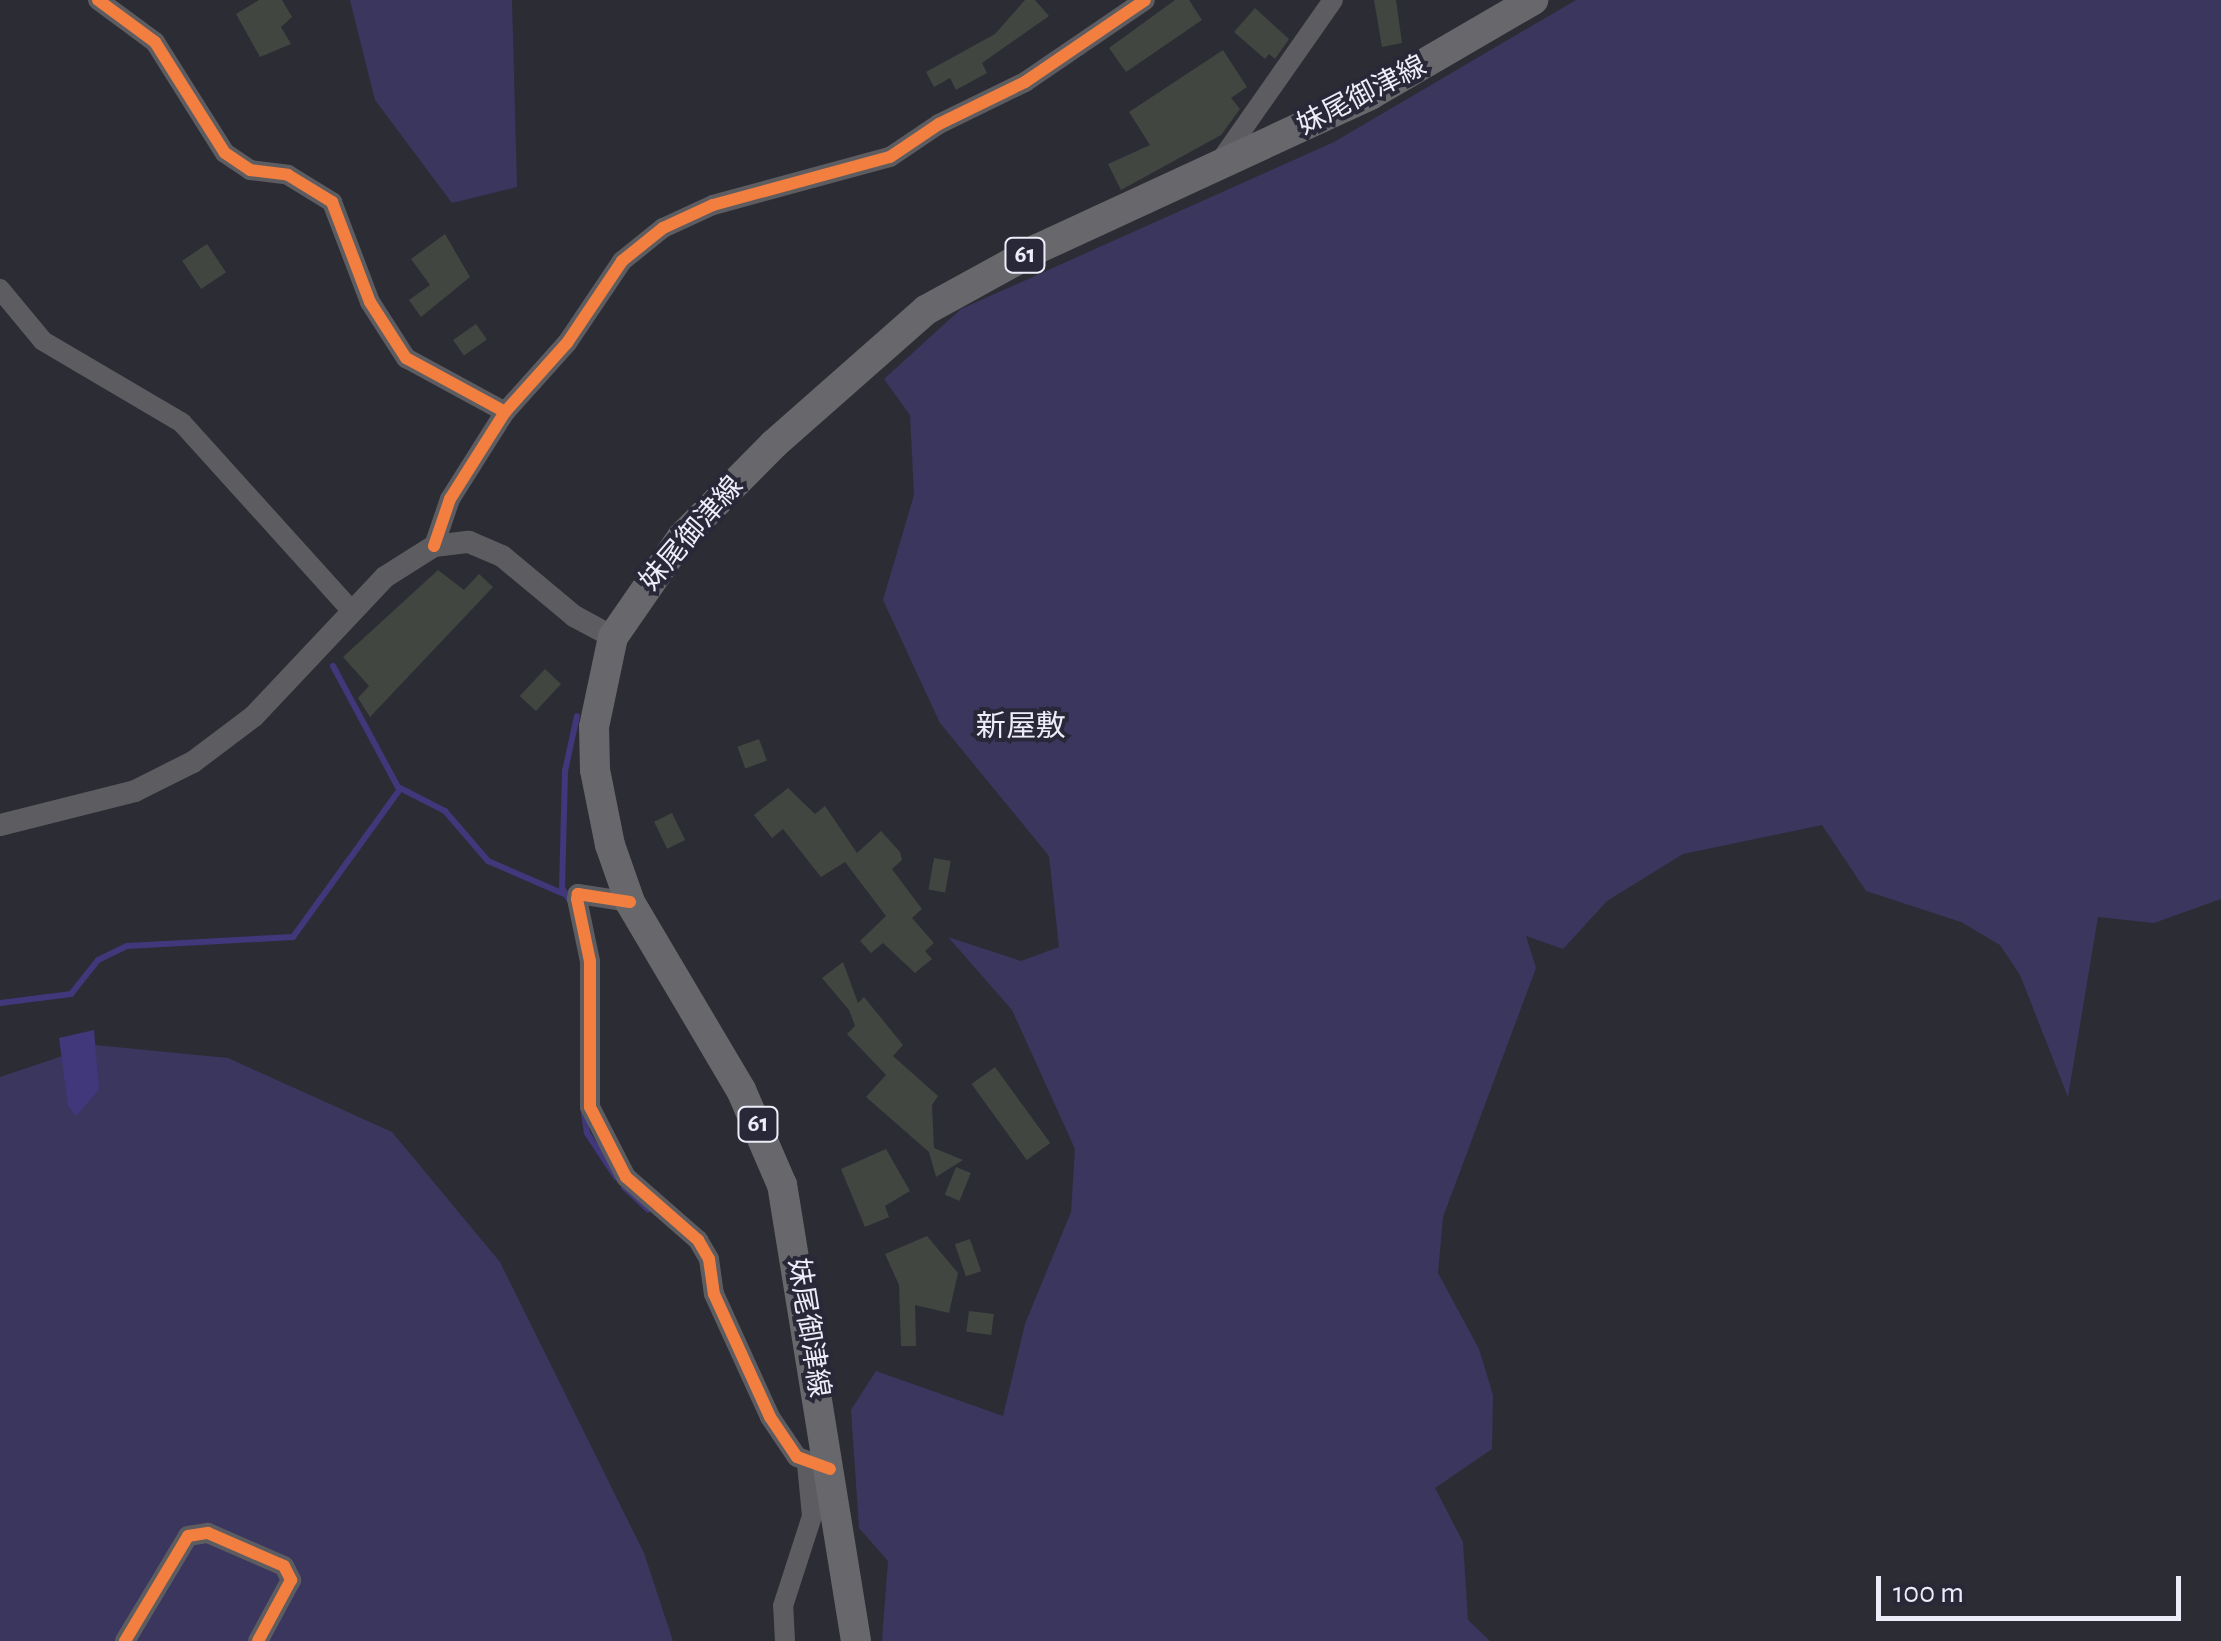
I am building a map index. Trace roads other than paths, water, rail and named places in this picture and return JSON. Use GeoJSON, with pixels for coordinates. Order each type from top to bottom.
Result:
{"type":"FeatureCollection","features":[{"type":"Feature","properties":{"kind":"main road","name":"妹尾御津線"},"geometry":{"type":"LineString","coordinates":[[856,1641],[818,1467],[782,1186],[741,1090],[630,902],[595,770],[594,727],[613,637],[682,536],[774,444],[926,310],[1037,249],[1370,95],[1533,0]]}},
{"type":"Feature","properties":{"kind":"street"},"geometry":{"type":"LineString","coordinates":[[98,0],[155,42],[225,153],[250,170],[288,175],[332,202],[370,302],[406,358],[505,412]]}},
{"type":"Feature","properties":{"kind":"street"},"geometry":{"type":"LineString","coordinates":[[434,546],[450,498],[505,412],[567,343],[622,261],[663,228],[713,205],[890,156],[939,124],[1025,82],[1144,0]]}},
{"type":"Feature","properties":{"kind":"street"},"geometry":{"type":"LineString","coordinates":[[1214,170],[1333,0]]}},
{"type":"Feature","properties":{"kind":"street"},"geometry":{"type":"LineString","coordinates":[[0,289],[43,340],[182,424],[351,610]]}},
{"type":"Feature","properties":{"kind":"street"},"geometry":{"type":"LineString","coordinates":[[0,825],[135,791],[193,762],[254,716],[385,577],[434,546],[469,542],[502,556],[574,616],[613,637]]}},
{"type":"Feature","properties":{"kind":"street"},"geometry":{"type":"LineString","coordinates":[[630,902],[578,894],[577,899],[590,961],[590,1107],[626,1177],[698,1240],[710,1258],[714,1294],[770,1417],[818,1467],[812,1516],[783,1606],[785,1641]]}},
{"type":"Feature","properties":{"kind":"street"},"geometry":{"type":"LineString","coordinates":[[125,1641],[188,1536],[208,1534],[284,1566],[290,1580],[258,1641]]}},
{"type":"Feature","properties":{"kind":"waterway"},"geometry":{"type":"LineString","coordinates":[[333,666],[398,787],[445,811],[488,861],[564,894]]}},
{"type":"Feature","properties":{"kind":"waterway"},"geometry":{"type":"LineString","coordinates":[[572,904],[562,888],[565,771],[577,716]]}},
{"type":"Feature","properties":{"kind":"waterway"},"geometry":{"type":"LineString","coordinates":[[0,1003],[71,994],[98,960],[127,946],[293,937],[400,789]]}},
{"type":"Feature","properties":{"kind":"waterway"},"geometry":{"type":"LineString","coordinates":[[584,1114],[587,1133],[616,1177]]}},
{"type":"Feature","properties":{"kind":"waterway"},"geometry":{"type":"LineString","coordinates":[[624,1187],[648,1209]]}},
{"type":"Feature","properties":{"kind":"district","name":"新屋敷"},"geometry":{"type":"Point","coordinates":[1021,727]}}]}
